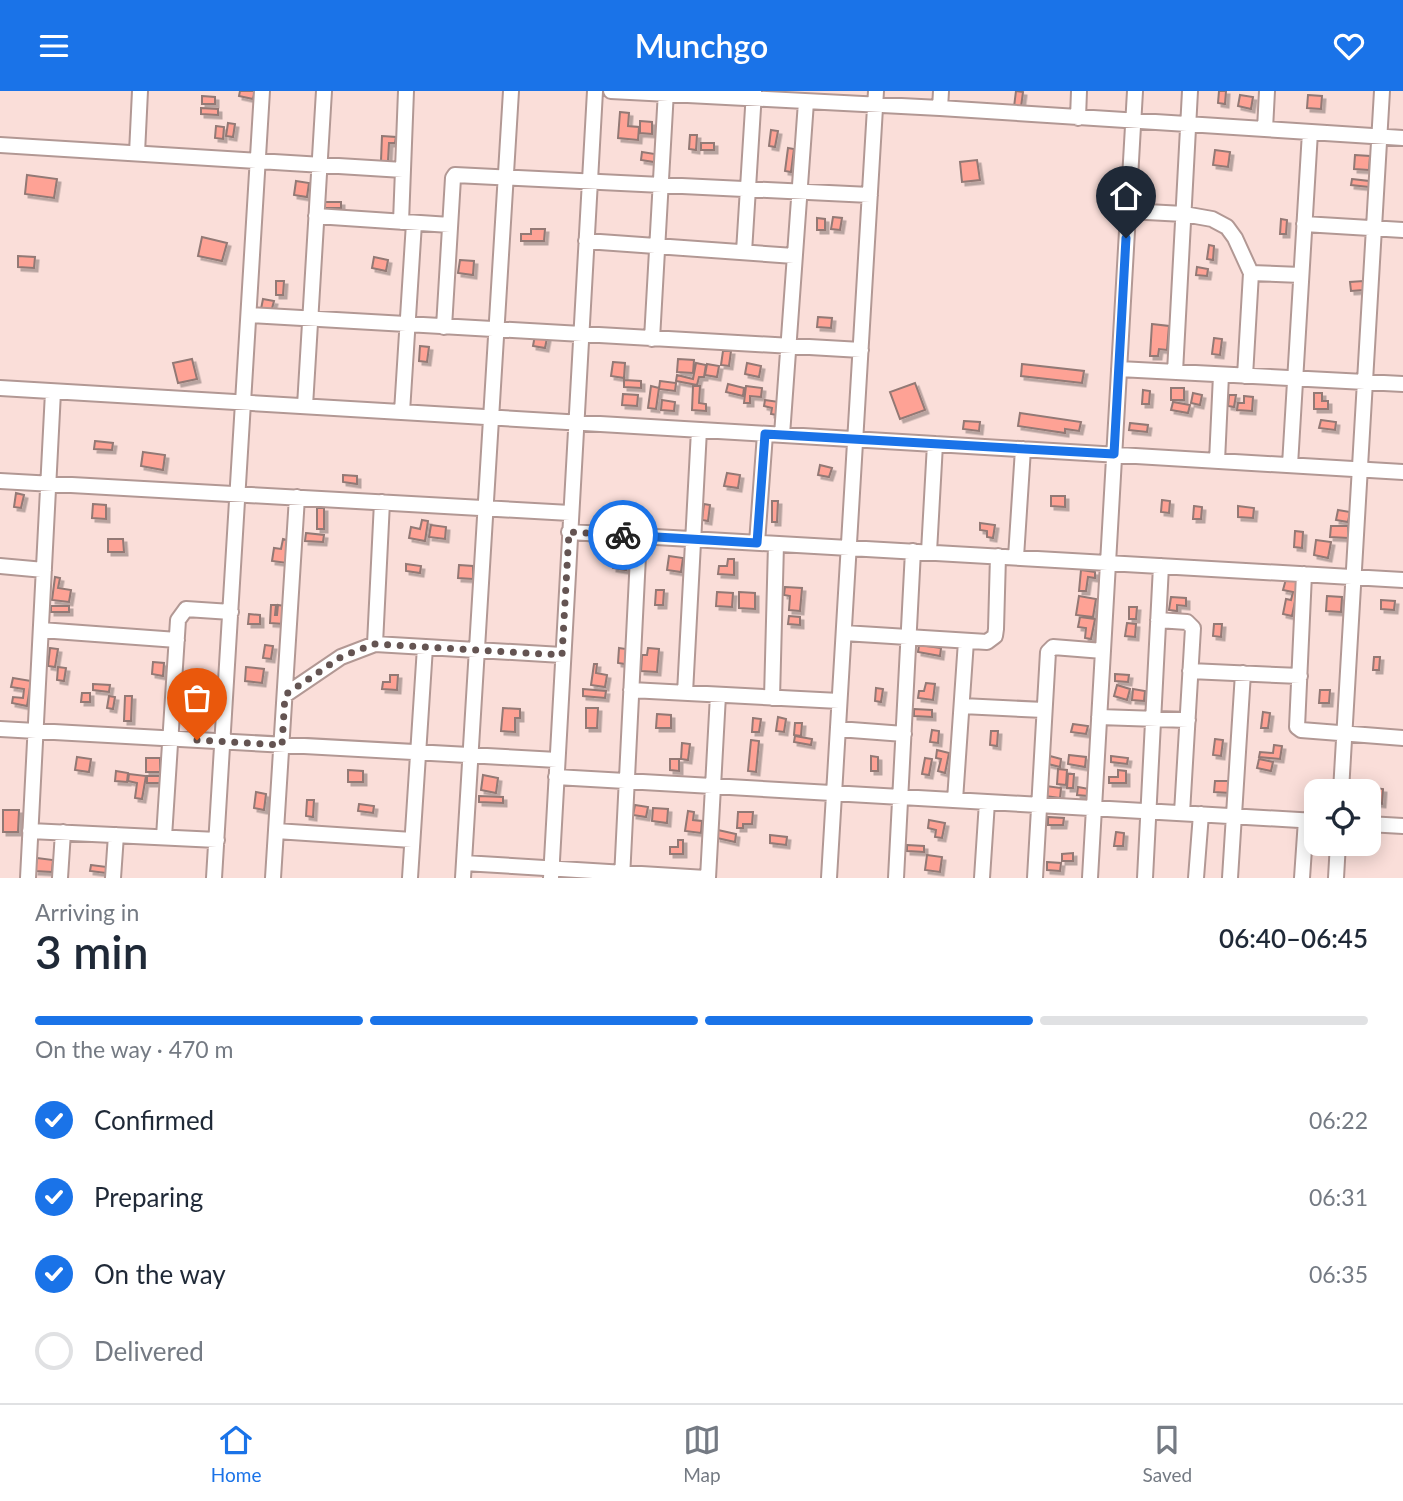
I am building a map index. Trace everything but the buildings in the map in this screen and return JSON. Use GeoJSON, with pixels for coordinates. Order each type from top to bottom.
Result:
{"type":"FeatureCollection","features":[{"type":"Feature","properties":{"kind":"street"},"geometry":{"type":"LineString","coordinates":[[137,153],[140,91]]}},
{"type":"Feature","properties":{"kind":"street"},"geometry":{"type":"LineString","coordinates":[[214,878],[262,91]]}},
{"type":"Feature","properties":{"kind":"street"},"geometry":{"type":"LineString","coordinates":[[305,406],[324,91]]}},
{"type":"Feature","properties":{"kind":"street"},"geometry":{"type":"LineString","coordinates":[[402,412],[407,325],[408,222],[403,170],[406,91]]}},
{"type":"Feature","properties":{"kind":"street"},"geometry":{"type":"LineString","coordinates":[[463,878],[511,91]]}},
{"type":"Feature","properties":{"kind":"street"},"geometry":{"type":"LineString","coordinates":[[551,873],[595,91]]}},
{"type":"Feature","properties":{"kind":"street"},"geometry":{"type":"LineString","coordinates":[[611,91],[754,95],[806,102],[876,98],[940,108],[1403,138]]}},
{"type":"Feature","properties":{"kind":"street"},"geometry":{"type":"LineString","coordinates":[[940,108],[941,91]]}},
{"type":"Feature","properties":{"kind":"street"},"geometry":{"type":"LineString","coordinates":[[1078,118],[1079,91]]}},
{"type":"Feature","properties":{"kind":"street"},"geometry":{"type":"LineString","coordinates":[[1090,878],[1135,91]]}},
{"type":"Feature","properties":{"kind":"street"},"geometry":{"type":"LineString","coordinates":[[1175,372],[1190,91]]}},
{"type":"Feature","properties":{"kind":"street"},"geometry":{"type":"LineString","coordinates":[[1265,129],[1266,91]]}},
{"type":"Feature","properties":{"kind":"street"},"geometry":{"type":"LineString","coordinates":[[1342,779],[1382,91]]}},
{"type":"Feature","properties":{"kind":"street"},"geometry":{"type":"LineString","coordinates":[[652,339],[666,93]]}},
{"type":"Feature","properties":{"kind":"street"},"geometry":{"type":"LineString","coordinates":[[744,253],[754,95]]}},
{"type":"Feature","properties":{"kind":"street"},"geometry":{"type":"LineString","coordinates":[[830,878],[876,98]]}},
{"type":"Feature","properties":{"kind":"street"},"geometry":{"type":"LineString","coordinates":[[782,435],[806,102]]}},
{"type":"Feature","properties":{"kind":"street"},"geometry":{"type":"LineString","coordinates":[[1290,465],[1310,132]]}},
{"type":"Feature","properties":{"kind":"street"},"geometry":{"type":"LineString","coordinates":[[0,145],[403,170]]}},
{"type":"Feature","properties":{"kind":"street"},"geometry":{"type":"LineString","coordinates":[[444,327],[455,175],[870,195]]}},
{"type":"Feature","properties":{"kind":"street"},"geometry":{"type":"LineString","coordinates":[[1128,211],[1184,214],[1212,219],[1227,227],[1235,238],[1251,273],[1245,376]]}},
{"type":"Feature","properties":{"kind":"street"},"geometry":{"type":"LineString","coordinates":[[316,216],[450,225]]}},
{"type":"Feature","properties":{"kind":"street"},"geometry":{"type":"LineString","coordinates":[[1304,224],[1403,230]]}},
{"type":"Feature","properties":{"kind":"street"},"geometry":{"type":"LineString","coordinates":[[586,241],[794,256]]}},
{"type":"Feature","properties":{"kind":"street"},"geometry":{"type":"LineString","coordinates":[[1251,273],[1301,275]]}},
{"type":"Feature","properties":{"kind":"street"},"geometry":{"type":"LineString","coordinates":[[249,315],[861,351]]}},
{"type":"Feature","properties":{"kind":"street"},"geometry":{"type":"LineString","coordinates":[[1119,369],[1403,384]]}},
{"type":"Feature","properties":{"kind":"street"},"geometry":{"type":"LineString","coordinates":[[1217,460],[1222,375]]}},
{"type":"Feature","properties":{"kind":"street"},"geometry":{"type":"LineString","coordinates":[[0,389],[1403,472]]}},
{"type":"Feature","properties":{"kind":"street"},"geometry":{"type":"LineString","coordinates":[[28,878],[53,391]]}},
{"type":"Feature","properties":{"kind":"street"},"geometry":{"type":"LineString","coordinates":[[685,693],[699,430]]}},
{"type":"Feature","properties":{"kind":"street"},"geometry":{"type":"LineString","coordinates":[[757,543],[765,434]]}},
{"type":"Feature","properties":{"kind":"street"},"geometry":{"type":"LineString","coordinates":[[929,552],[935,444]]}},
{"type":"Feature","properties":{"kind":"street"},"geometry":{"type":"LineString","coordinates":[[1016,558],[1023,449]]}},
{"type":"Feature","properties":{"kind":"street"},"geometry":{"type":"LineString","coordinates":[[0,481],[570,513]]}},
{"type":"Feature","properties":{"kind":"street"},"geometry":{"type":"LineString","coordinates":[[273,878],[297,497]]}},
{"type":"Feature","properties":{"kind":"street"},"geometry":{"type":"LineString","coordinates":[[374,644],[382,502]]}},
{"type":"Feature","properties":{"kind":"street"},"geometry":{"type":"LineString","coordinates":[[569,532],[1403,580]]}},
{"type":"Feature","properties":{"kind":"street"},"geometry":{"type":"LineString","coordinates":[[622,876],[639,535]]}},
{"type":"Feature","properties":{"kind":"street"},"geometry":{"type":"LineString","coordinates":[[772,698],[776,544]]}},
{"type":"Feature","properties":{"kind":"street"},"geometry":{"type":"LineString","coordinates":[[896,878],[913,551]]}},
{"type":"Feature","properties":{"kind":"street"},"geometry":{"type":"LineString","coordinates":[[844,633],[987,642],[995,636],[998,556]]}},
{"type":"Feature","properties":{"kind":"street"},"geometry":{"type":"LineString","coordinates":[[0,566],[44,570]]}},
{"type":"Feature","properties":{"kind":"street"},"geometry":{"type":"LineString","coordinates":[[1144,878],[1161,566]]}},
{"type":"Feature","properties":{"kind":"street"},"geometry":{"type":"LineString","coordinates":[[1304,574],[1297,725],[1299,729],[1403,739]]}},
{"type":"Feature","properties":{"kind":"street"},"geometry":{"type":"LineString","coordinates":[[164,837],[178,620],[186,609],[231,612]]}},
{"type":"Feature","properties":{"kind":"street"},"geometry":{"type":"LineString","coordinates":[[1158,620],[1187,622],[1192,625],[1182,813]]}},
{"type":"Feature","properties":{"kind":"street"},"geometry":{"type":"LineString","coordinates":[[41,630],[177,640]]}},
{"type":"Feature","properties":{"kind":"street"},"geometry":{"type":"LineString","coordinates":[[955,800],[966,641]]}},
{"type":"Feature","properties":{"kind":"street"},"geometry":{"type":"LineString","coordinates":[[285,695],[341,657],[374,644],[562,655]]}},
{"type":"Feature","properties":{"kind":"street"},"geometry":{"type":"LineString","coordinates":[[410,878],[425,647]]}},
{"type":"Feature","properties":{"kind":"street"},"geometry":{"type":"LineString","coordinates":[[1035,878],[1048,652],[1051,648],[1103,651]]}},
{"type":"Feature","properties":{"kind":"street"},"geometry":{"type":"LineString","coordinates":[[1190,671],[1300,676]]}},
{"type":"Feature","properties":{"kind":"street"},"geometry":{"type":"LineString","coordinates":[[1230,878],[1243,673]]}},
{"type":"Feature","properties":{"kind":"street"},"geometry":{"type":"LineString","coordinates":[[631,690],[839,701]]}},
{"type":"Feature","properties":{"kind":"street"},"geometry":{"type":"LineString","coordinates":[[464,863],[551,873],[707,878],[718,695]]}},
{"type":"Feature","properties":{"kind":"street"},"geometry":{"type":"LineString","coordinates":[[962,706],[1044,710]]}},
{"type":"Feature","properties":{"kind":"street"},"geometry":{"type":"LineString","coordinates":[[1099,717],[1188,720]]}},
{"type":"Feature","properties":{"kind":"street"},"geometry":{"type":"LineString","coordinates":[[0,729],[557,760]]}},
{"type":"Feature","properties":{"kind":"street"},"geometry":{"type":"LineString","coordinates":[[838,729],[904,734]]}},
{"type":"Feature","properties":{"kind":"street"},"geometry":{"type":"LineString","coordinates":[[556,777],[1304,821]]}},
{"type":"Feature","properties":{"kind":"street"},"geometry":{"type":"LineString","coordinates":[[982,878],[987,802]]}},
{"type":"Feature","properties":{"kind":"street"},"geometry":{"type":"LineString","coordinates":[[1196,878],[1201,814]]}},
{"type":"Feature","properties":{"kind":"street"},"geometry":{"type":"LineString","coordinates":[[1381,825],[1403,826]]}},
{"type":"Feature","properties":{"kind":"street"},"geometry":{"type":"LineString","coordinates":[[30,831],[217,840]]}},
{"type":"Feature","properties":{"kind":"street"},"geometry":{"type":"LineString","coordinates":[[276,831],[412,840]]}},
{"type":"Feature","properties":{"kind":"street"},"geometry":{"type":"LineString","coordinates":[[60,878],[63,832]]}},
{"type":"Feature","properties":{"kind":"street"},"geometry":{"type":"LineString","coordinates":[[113,878],[116,835]]}},
{"type":"Feature","properties":{"kind":"street"},"geometry":{"type":"LineString","coordinates":[[1302,878],[1305,856]]}},
{"type":"Feature","properties":{"kind":"street"},"geometry":{"type":"LineString","coordinates":[[1336,878],[1337,856]]}},
{"type":"Feature","properties":{"kind":"way so far"},"geometry":{"type":"LineString","coordinates":[[197,740],[282,745],[285,695],[341,657],[374,644],[562,655],[569,532],[623,535]]}},
{"type":"Feature","properties":{"kind":"route"},"geometry":{"type":"LineString","coordinates":[[623,535],[757,543],[765,434],[1114,454],[1126,238]]}}]}
